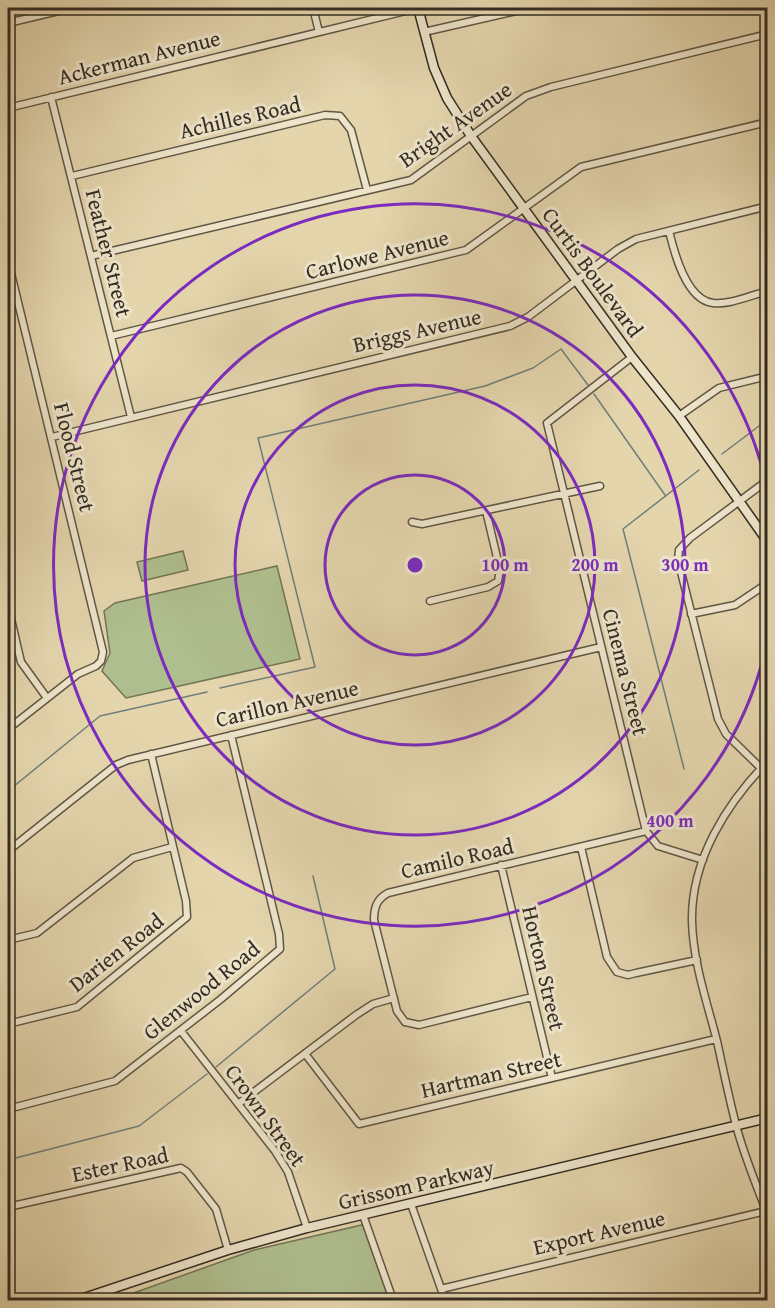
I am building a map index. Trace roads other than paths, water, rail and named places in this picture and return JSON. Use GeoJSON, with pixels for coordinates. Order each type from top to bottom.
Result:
{"type":"FeatureCollection","features":[{"type":"Feature","properties":{"kind":"main road","name":"Curtis Boulevard"},"geometry":{"type":"LineString","coordinates":[[418,8],[434,68],[447,98],[471,136],[632,357],[679,416],[768,542]]}},
{"type":"Feature","properties":{"kind":"main road","name":"Grissom Parkway"},"geometry":{"type":"LineString","coordinates":[[86,1300],[228,1250],[307,1228],[768,1118]]}},
{"type":"Feature","properties":{"kind":"main road"},"geometry":{"type":"LineString","coordinates":[[8,1293],[9,1300]]}},
{"type":"Feature","properties":{"kind":"street"},"geometry":{"type":"LineString","coordinates":[[8,23],[57,9],[71,8]]}},
{"type":"Feature","properties":{"kind":"street"},"geometry":{"type":"LineString","coordinates":[[313,8],[319,32]]}},
{"type":"Feature","properties":{"kind":"street","name":"Ackerman Avenue"},"geometry":{"type":"LineString","coordinates":[[8,108],[418,8]]}},
{"type":"Feature","properties":{"kind":"street"},"geometry":{"type":"LineString","coordinates":[[424,32],[511,10],[529,8]]}},
{"type":"Feature","properties":{"kind":"street","name":"Bright Avenue"},"geometry":{"type":"LineString","coordinates":[[92,256],[411,180],[526,96],[551,87],[768,34]]}},
{"type":"Feature","properties":{"kind":"street","name":"Feather Street"},"geometry":{"type":"LineString","coordinates":[[51,97],[130,417]]}},
{"type":"Feature","properties":{"kind":"street","name":"Achilles Road"},"geometry":{"type":"LineString","coordinates":[[72,176],[325,116],[340,116],[351,129],[367,190]]}},
{"type":"Feature","properties":{"kind":"street","name":"Carlowe Avenue"},"geometry":{"type":"LineString","coordinates":[[111,336],[466,250],[581,167],[768,122]]}},
{"type":"Feature","properties":{"kind":"street","name":"Briggs Avenue"},"geometry":{"type":"LineString","coordinates":[[52,437],[510,326],[528,317],[618,249],[636,239],[768,206]]}},
{"type":"Feature","properties":{"kind":"street"},"geometry":{"type":"LineString","coordinates":[[669,231],[677,263],[688,283],[703,300],[712,303],[723,302],[768,291]]}},
{"type":"Feature","properties":{"kind":"street","name":"Flood Street"},"geometry":{"type":"LineString","coordinates":[[8,261],[10,281],[52,437],[103,652],[102,661],[96,666],[78,674],[47,698]]}},
{"type":"Feature","properties":{"kind":"street","name":"Cinema Street"},"geometry":{"type":"LineString","coordinates":[[632,357],[547,423],[646,831]]}},
{"type":"Feature","properties":{"kind":"street"},"geometry":{"type":"LineString","coordinates":[[679,416],[719,388],[768,376]]}},
{"type":"Feature","properties":{"kind":"street"},"geometry":{"type":"LineString","coordinates":[[768,480],[690,538],[679,550],[678,560],[718,719],[726,734],[768,775]]}},
{"type":"Feature","properties":{"kind":"street"},"geometry":{"type":"LineString","coordinates":[[412,522],[422,524],[600,486]]}},
{"type":"Feature","properties":{"kind":"street"},"geometry":{"type":"LineString","coordinates":[[430,601],[488,588],[498,580],[500,570],[486,510]]}},
{"type":"Feature","properties":{"kind":"street"},"geometry":{"type":"LineString","coordinates":[[691,614],[735,605],[768,583]]}},
{"type":"Feature","properties":{"kind":"street"},"geometry":{"type":"LineString","coordinates":[[8,606],[21,662],[47,698],[8,729]]}},
{"type":"Feature","properties":{"kind":"street","name":"Carillon Avenue"},"geometry":{"type":"LineString","coordinates":[[8,851],[116,765],[128,760],[601,647]]}},
{"type":"Feature","properties":{"kind":"street","name":"Glenwood Road"},"geometry":{"type":"LineString","coordinates":[[8,1109],[107,1085],[181,1031],[280,949],[279,934],[231,735]]}},
{"type":"Feature","properties":{"kind":"street","name":"Darien Road"},"geometry":{"type":"LineString","coordinates":[[8,1024],[77,1007],[187,917],[186,901],[150,754]]}},
{"type":"Feature","properties":{"kind":"street"},"geometry":{"type":"LineString","coordinates":[[767,1213],[736,1125],[697,960],[692,921],[703,860],[716,829],[739,795],[768,761]]}},
{"type":"Feature","properties":{"kind":"street"},"geometry":{"type":"LineString","coordinates":[[646,831],[658,846],[703,860]]}},
{"type":"Feature","properties":{"kind":"street","name":"Camilo Road"},"geometry":{"type":"LineString","coordinates":[[394,998],[374,920],[374,910],[379,898],[388,892],[646,831]]}},
{"type":"Feature","properties":{"kind":"street"},"geometry":{"type":"LineString","coordinates":[[8,940],[38,933],[133,858],[172,847]]}},
{"type":"Feature","properties":{"kind":"street"},"geometry":{"type":"LineString","coordinates":[[581,847],[607,957],[616,972],[636,974],[697,960]]}},
{"type":"Feature","properties":{"kind":"street","name":"Horton Street"},"geometry":{"type":"LineString","coordinates":[[501,865],[552,1078]]}},
{"type":"Feature","properties":{"kind":"street"},"geometry":{"type":"LineString","coordinates":[[238,1104],[373,1004],[394,998],[397,1011],[405,1022],[418,1025],[532,997]]}},
{"type":"Feature","properties":{"kind":"street","name":"Crown Street"},"geometry":{"type":"LineString","coordinates":[[181,1031],[275,1151],[288,1172],[307,1228]]}},
{"type":"Feature","properties":{"kind":"street","name":"Hartman Street"},"geometry":{"type":"LineString","coordinates":[[306,1055],[359,1124],[716,1039]]}},
{"type":"Feature","properties":{"kind":"street","name":"Ester Road"},"geometry":{"type":"LineString","coordinates":[[8,1207],[181,1168],[187,1172],[216,1209],[228,1250]]}},
{"type":"Feature","properties":{"kind":"street"},"geometry":{"type":"LineString","coordinates":[[411,1204],[445,1300]]}},
{"type":"Feature","properties":{"kind":"street","name":"Export Avenue"},"geometry":{"type":"LineString","coordinates":[[441,1289],[767,1213]]}},
{"type":"Feature","properties":{"kind":"street"},"geometry":{"type":"LineString","coordinates":[[363,1215],[393,1300]]}},
{"type":"Feature","properties":{"kind":"street"},"geometry":{"type":"LineString","coordinates":[[744,1300],[768,1294]]}},
{"type":"Feature","properties":{"kind":"waterway"},"geometry":{"type":"LineString","coordinates":[[220,688],[315,667],[258,438],[485,386],[533,368],[561,349],[588,385]]}},
{"type":"Feature","properties":{"kind":"waterway"},"geometry":{"type":"LineString","coordinates":[[594,394],[665,495]]}},
{"type":"Feature","properties":{"kind":"waterway"},"geometry":{"type":"LineString","coordinates":[[722,454],[759,426],[768,424]]}},
{"type":"Feature","properties":{"kind":"waterway"},"geometry":{"type":"LineString","coordinates":[[684,769],[623,529],[699,470]]}},
{"type":"Feature","properties":{"kind":"waterway"},"geometry":{"type":"LineString","coordinates":[[8,791],[100,716],[207,692]]}},
{"type":"Feature","properties":{"kind":"waterway"},"geometry":{"type":"LineString","coordinates":[[216,1067],[335,969],[313,876]]}},
{"type":"Feature","properties":{"kind":"waterway"},"geometry":{"type":"LineString","coordinates":[[8,1160],[139,1126],[207,1074]]}}]}
